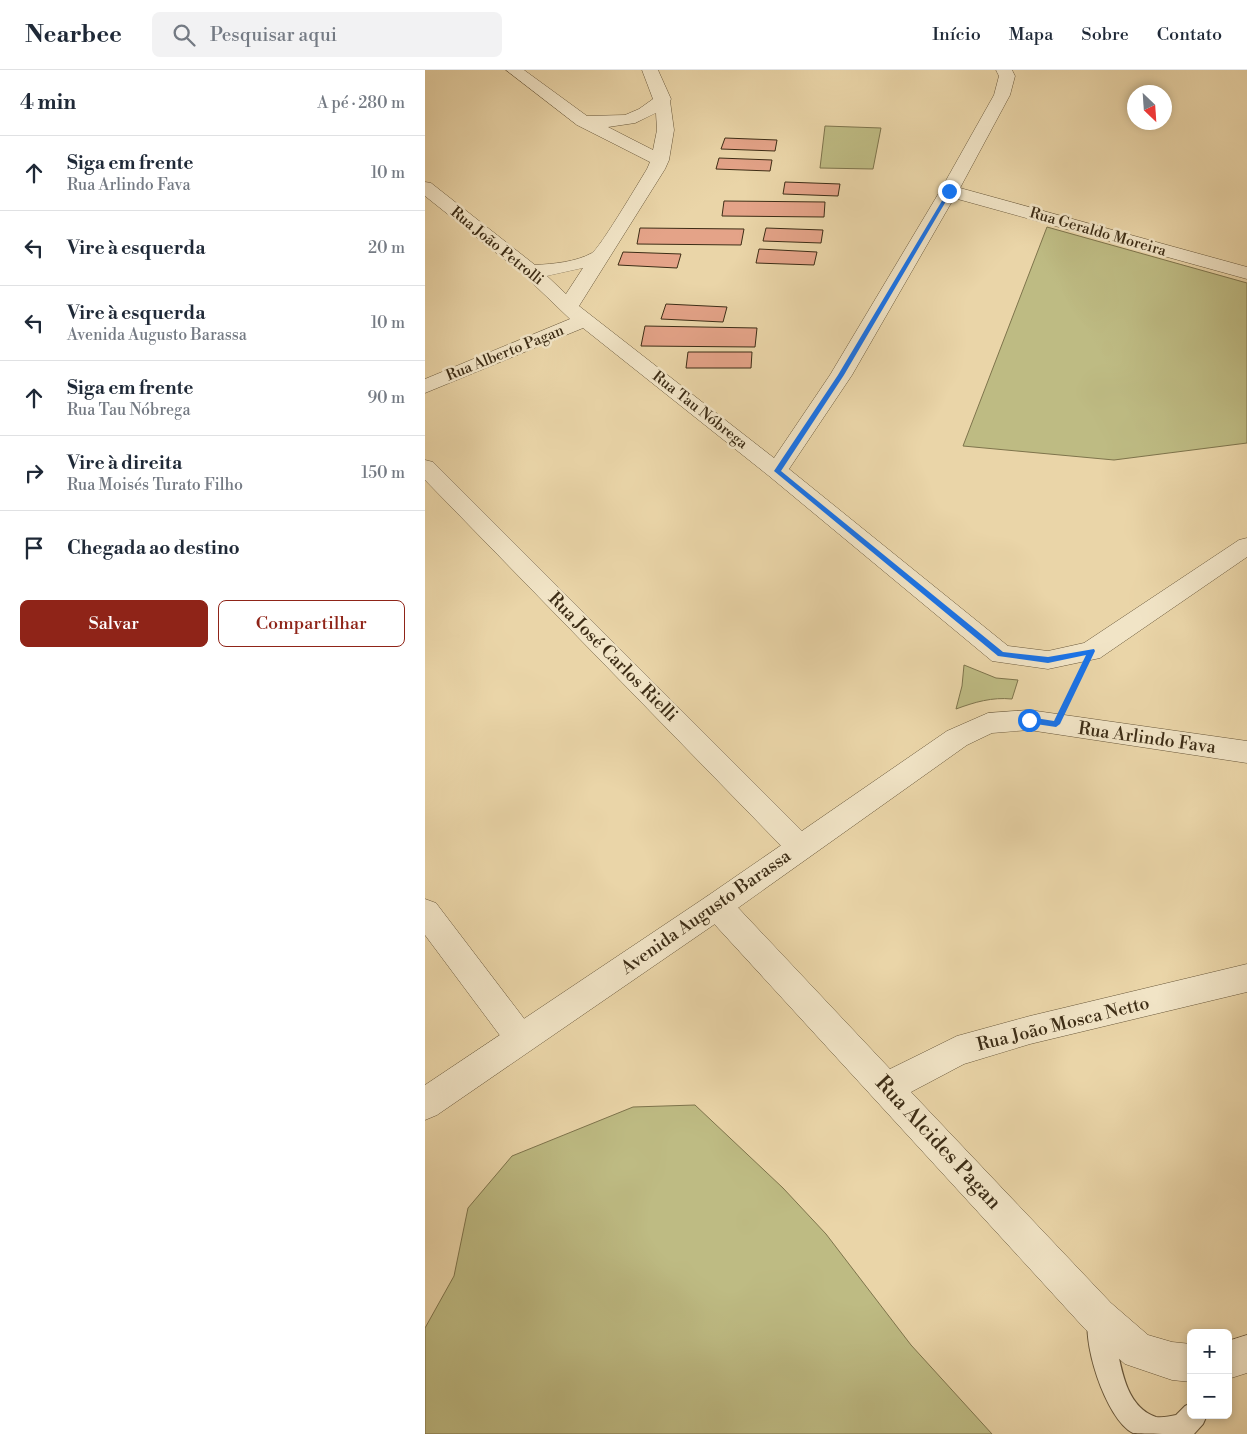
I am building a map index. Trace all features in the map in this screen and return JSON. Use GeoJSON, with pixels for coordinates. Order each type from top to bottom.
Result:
{"type":"FeatureCollection","features":[{"type":"Feature","properties":{"kind":"street"},"geometry":{"type":"LineString","coordinates":[[514,70],[583,121],[659,160]]}},
{"type":"Feature","properties":{"kind":"street"},"geometry":{"type":"LineString","coordinates":[[576,314],[601,256],[656,168],[659,160],[667,122],[663,99],[650,70]]}},
{"type":"Feature","properties":{"kind":"street"},"geometry":{"type":"LineString","coordinates":[[777,471],[841,375],[949,191],[1002,95],[1007,76],[1004,70]]}},
{"type":"Feature","properties":{"kind":"street"},"geometry":{"type":"LineString","coordinates":[[583,121],[609,123],[631,120],[646,114],[663,99]]}},
{"type":"Feature","properties":{"kind":"street","name":"Rua João Petrolli"},"geometry":{"type":"LineString","coordinates":[[425,187],[531,271],[576,314]]}},
{"type":"Feature","properties":{"kind":"street","name":"Rua Geraldo Moreira"},"geometry":{"type":"LineString","coordinates":[[949,191],[1247,274]]}},
{"type":"Feature","properties":{"kind":"street"},"geometry":{"type":"LineString","coordinates":[[531,271],[555,270],[601,256]]}},
{"type":"Feature","properties":{"kind":"street","name":"Rua Tau Nóbrega"},"geometry":{"type":"LineString","coordinates":[[576,314],[777,471],[1001,654],[1048,660],[1091,651]]}},
{"type":"Feature","properties":{"kind":"street","name":"Rua Alberto Pagan"},"geometry":{"type":"LineString","coordinates":[[425,387],[576,314]]}},
{"type":"Feature","properties":{"kind":"street","name":"Rua José Carlos Rielli"},"geometry":{"type":"LineString","coordinates":[[425,467],[800,847]]}},
{"type":"Feature","properties":{"kind":"street"},"geometry":{"type":"LineString","coordinates":[[1091,651],[1247,546]]}},
{"type":"Feature","properties":{"kind":"street","name":"Rua Arlindo Fava"},"geometry":{"type":"LineString","coordinates":[[988,723],[1029,720],[1247,752]]}},
{"type":"Feature","properties":{"kind":"street","name":"Avenida Augusto Barassa"},"geometry":{"type":"LineString","coordinates":[[425,1104],[717,906],[957,738],[988,723]]}},
{"type":"Feature","properties":{"kind":"street","name":"Rua Alcides Pagan"},"geometry":{"type":"LineString","coordinates":[[717,906],[1098,1316],[1138,1351],[1181,1362]]}},
{"type":"Feature","properties":{"kind":"street"},"geometry":{"type":"LineString","coordinates":[[425,912],[521,1039]]}},
{"type":"Feature","properties":{"kind":"street","name":"Rua João Mosca Netto"},"geometry":{"type":"LineString","coordinates":[[886,1088],[967,1049],[1030,1030],[1247,978]]}},
{"type":"Feature","properties":{"kind":"street"},"geometry":{"type":"LineString","coordinates":[[1232,1359],[1247,1354]]}},
{"type":"Feature","properties":{"kind":"lane"},"geometry":{"type":"LineString","coordinates":[[1098,1316],[1109,1371],[1119,1396],[1132,1416],[1155,1431],[1182,1428],[1190,1419]]}},
{"type":"Feature","properties":{"kind":"path"},"geometry":{"type":"LineString","coordinates":[[1056,724],[1091,651]]}},
{"type":"Feature","properties":{"kind":"shaded area"},"geometry":{"type":"Polygon","coordinates":[[[825,126],[881,128],[873,169],[820,168],[825,126]]]}},
{"type":"Feature","properties":{"kind":"shaded area"},"geometry":{"type":"Polygon","coordinates":[[[1047,227],[1247,283],[1247,443],[1114,460],[963,446],[1047,227]]]}},
{"type":"Feature","properties":{"kind":"shaded area"},"geometry":{"type":"Polygon","coordinates":[[[964,665],[996,678],[1018,680],[1012,699],[984,701],[956,709],[962,686],[964,665]]]}},
{"type":"Feature","properties":{"kind":"shaded area"},"geometry":{"type":"Polygon","coordinates":[[[695,1105],[783,1188],[826,1234],[911,1345],[992,1434],[425,1434],[425,1328],[454,1276],[468,1208],[512,1156],[633,1107],[695,1105]]]}},
{"type":"Feature","properties":{"kind":"building"},"geometry":{"type":"Polygon","coordinates":[[[725,138],[777,140],[775,151],[721,149],[725,138]]]}},
{"type":"Feature","properties":{"kind":"building"},"geometry":{"type":"Polygon","coordinates":[[[719,158],[772,160],[770,171],[716,169],[719,158]]]}},
{"type":"Feature","properties":{"kind":"building"},"geometry":{"type":"Polygon","coordinates":[[[785,182],[840,184],[838,196],[783,194],[785,182]]]}},
{"type":"Feature","properties":{"kind":"building"},"geometry":{"type":"Polygon","coordinates":[[[724,201],[825,202],[824,217],[722,216],[724,201]]]}},
{"type":"Feature","properties":{"kind":"building"},"geometry":{"type":"Polygon","coordinates":[[[640,228],[744,229],[741,245],[637,244],[640,228]]]}},
{"type":"Feature","properties":{"kind":"building"},"geometry":{"type":"Polygon","coordinates":[[[766,228],[823,230],[821,243],[763,241],[766,228]]]}},
{"type":"Feature","properties":{"kind":"building"},"geometry":{"type":"Polygon","coordinates":[[[759,249],[817,252],[814,265],[756,263],[759,249]]]}},
{"type":"Feature","properties":{"kind":"building"},"geometry":{"type":"Polygon","coordinates":[[[623,252],[681,254],[677,268],[618,265],[623,252]]]}},
{"type":"Feature","properties":{"kind":"building"},"geometry":{"type":"Polygon","coordinates":[[[666,304],[727,307],[723,322],[661,319],[666,304]]]}},
{"type":"Feature","properties":{"kind":"building"},"geometry":{"type":"Polygon","coordinates":[[[645,326],[757,328],[755,347],[641,346],[645,326]]]}},
{"type":"Feature","properties":{"kind":"building"},"geometry":{"type":"Polygon","coordinates":[[[688,352],[752,352],[751,368],[686,368],[688,352]]]}},
{"type":"Feature","properties":{"kind":"route"},"geometry":{"type":"LineString","coordinates":[[949,191],[841,375],[777,471],[1001,654],[1048,660],[1091,651],[1056,724],[1029,720]]}}]}
